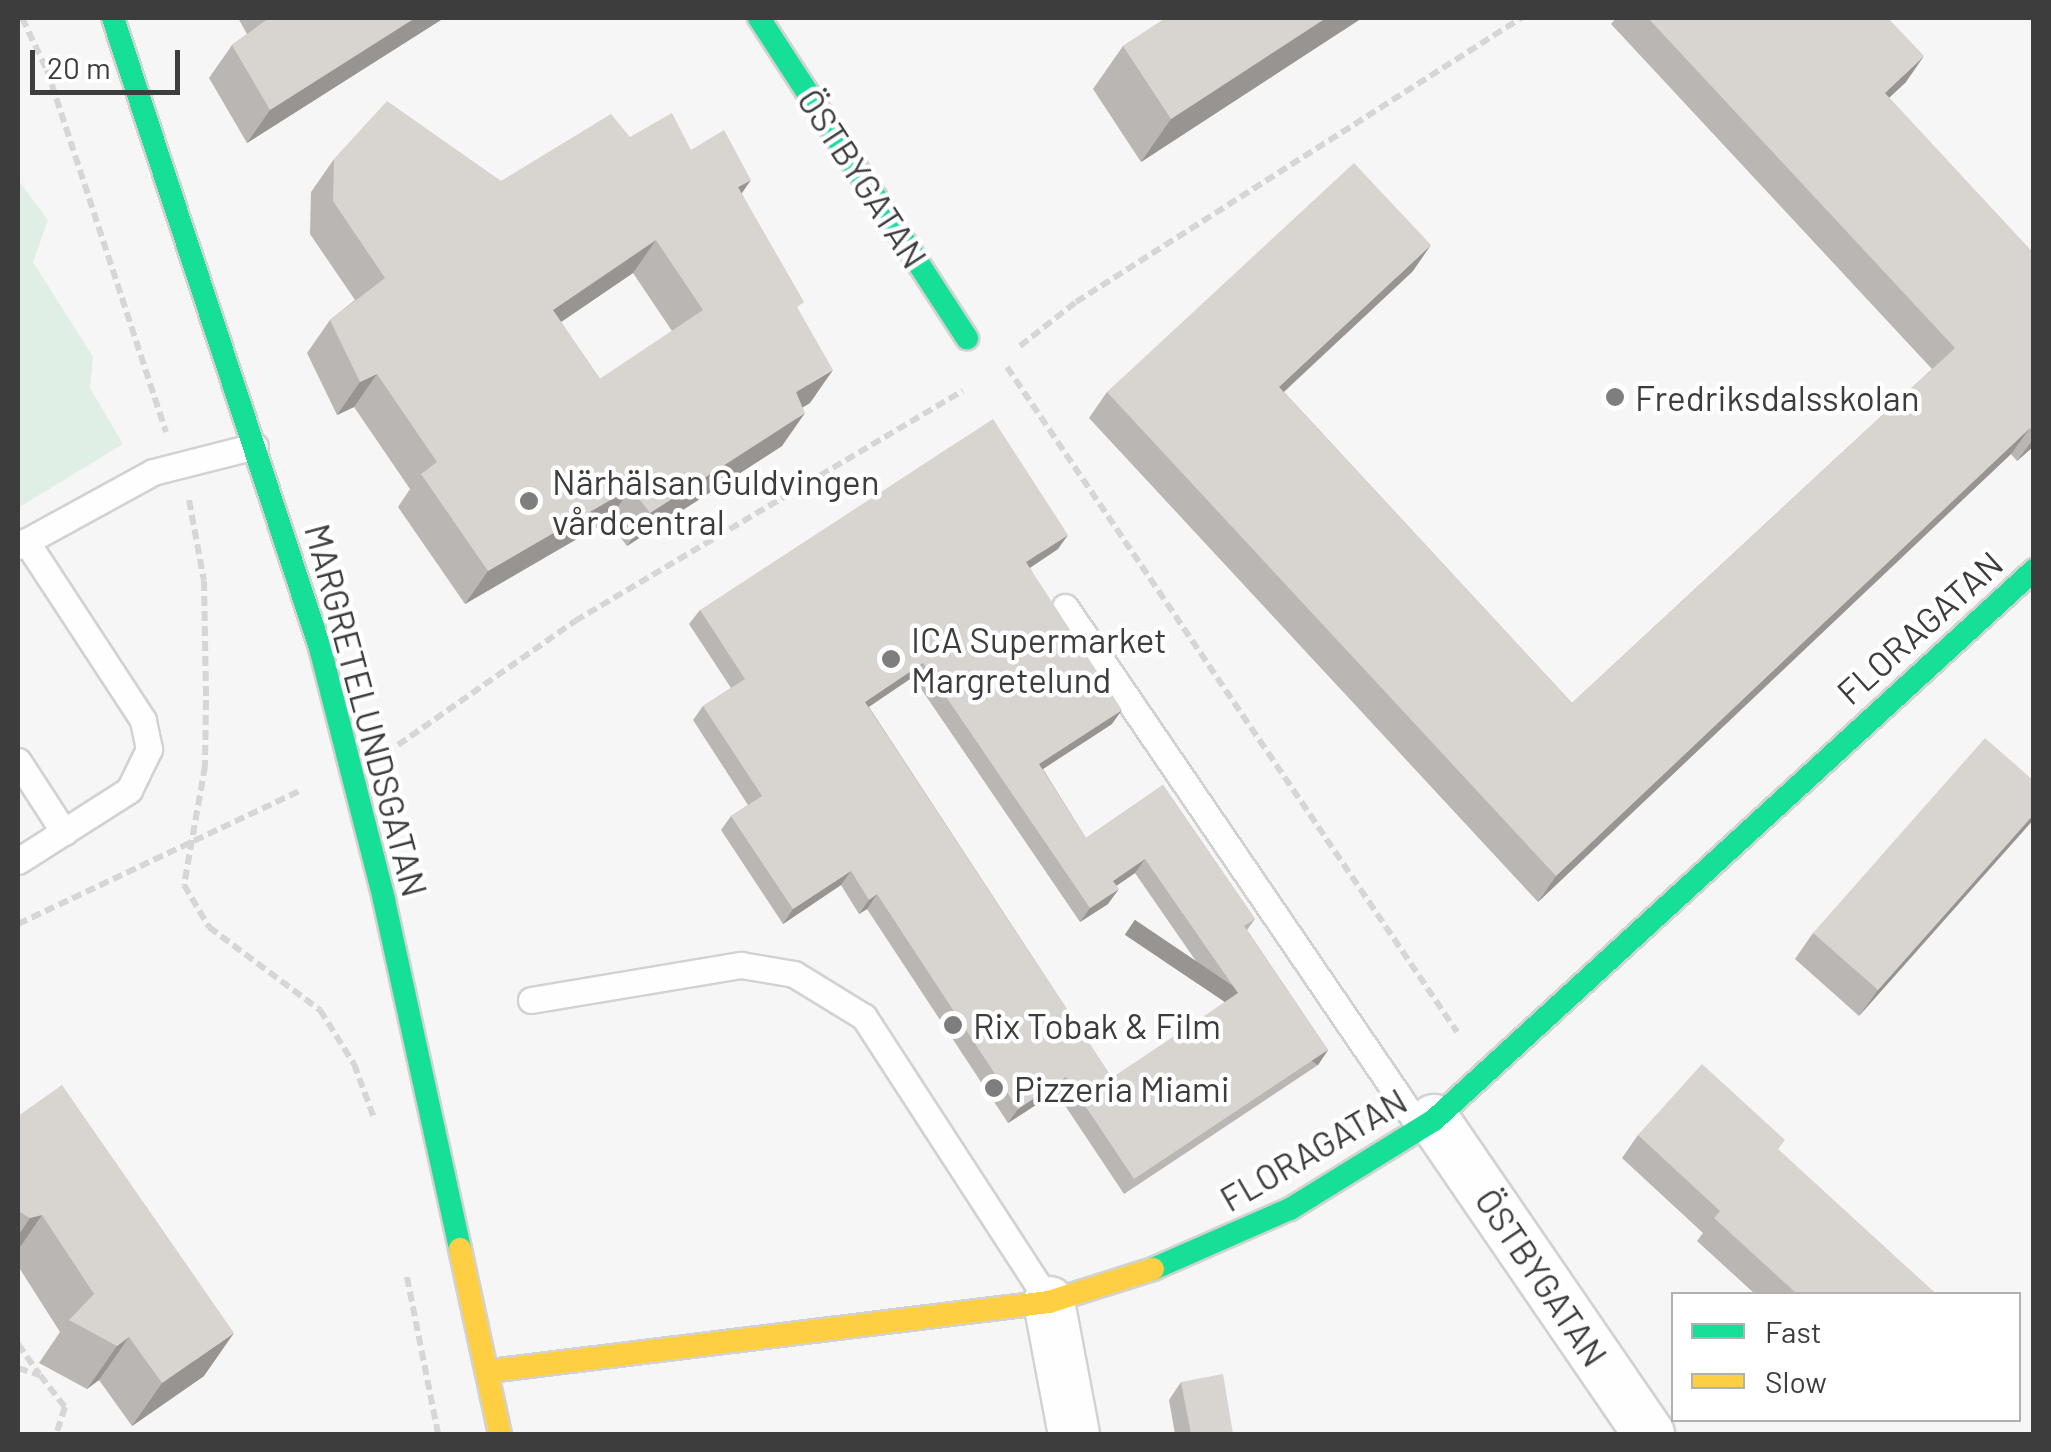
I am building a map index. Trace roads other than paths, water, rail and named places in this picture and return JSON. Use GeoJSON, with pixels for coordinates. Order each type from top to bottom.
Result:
{"type":"FeatureCollection","features":[{"type":"Feature","properties":{"kind":"street","name":"MARGRETELUNDSGATAN"},"geometry":{"type":"LineString","coordinates":[[113,18],[255,446],[354,784],[490,1371],[500,1434]]}},
{"type":"Feature","properties":{"kind":"street","name":"ÖSTBYGATAN"},"geometry":{"type":"LineString","coordinates":[[758,18],[967,338]]}},
{"type":"Feature","properties":{"kind":"street","name":"FLORAGATAN"},"geometry":{"type":"LineString","coordinates":[[490,1371],[1049,1302],[1230,1238],[1360,1170],[1428,1124],[2034,570]]}},
{"type":"Feature","properties":{"kind":"street","name":"ÖSTBYGATAN"},"geometry":{"type":"LineString","coordinates":[[1428,1124],[1649,1434]]}},
{"type":"Feature","properties":{"kind":"street"},"geometry":{"type":"LineString","coordinates":[[1049,1302],[1074,1434]]}},
{"type":"Feature","properties":{"kind":"lane"},"geometry":{"type":"LineString","coordinates":[[18,862],[129,790],[150,749],[144,720],[22,544],[176,464],[255,446]]}},
{"type":"Feature","properties":{"kind":"lane"},"geometry":{"type":"LineString","coordinates":[[1065,607],[1428,1124]]}},
{"type":"Feature","properties":{"kind":"lane"},"geometry":{"type":"LineString","coordinates":[[18,761],[64,832]]}},
{"type":"Feature","properties":{"kind":"lane"},"geometry":{"type":"LineString","coordinates":[[531,1000],[740,966],[794,974],[864,1018],[1049,1302]]}},
{"type":"Feature","properties":{"kind":"place","name":"Fredriksdalsskolan"},"geometry":{"type":"Point","coordinates":[1615,397]}},
{"type":"Feature","properties":{"kind":"place","name":"Närhälsan Guldvingen vårdcentral"},"geometry":{"type":"Point","coordinates":[529,501]}},
{"type":"Feature","properties":{"kind":"place","name":"ICA Supermarket Margretelund"},"geometry":{"type":"Point","coordinates":[891,659]}},
{"type":"Feature","properties":{"kind":"place","name":"Rix Tobak & Film"},"geometry":{"type":"Point","coordinates":[953,1025]}},
{"type":"Feature","properties":{"kind":"place","name":"Pizzeria Miami"},"geometry":{"type":"Point","coordinates":[994,1088]}}]}
